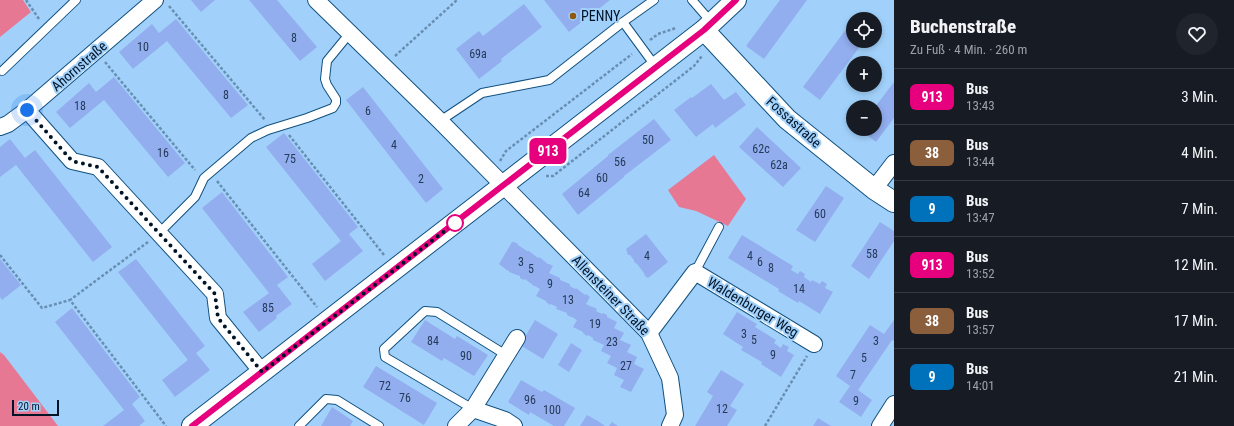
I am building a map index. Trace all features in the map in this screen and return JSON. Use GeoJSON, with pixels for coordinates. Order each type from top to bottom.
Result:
{"type":"FeatureCollection","features":[{"type":"Feature","properties":{"kind":"street","name":"Allensteiner Straße"},"geometry":{"type":"LineString","coordinates":[[316,0],[440,121],[650,333],[670,378],[675,415],[670,426]]}},
{"type":"Feature","properties":{"kind":"street"},"geometry":{"type":"LineString","coordinates":[[192,426],[656,68],[708,26],[736,0]]}},
{"type":"Feature","properties":{"kind":"street","name":"Ahornstraße"},"geometry":{"type":"LineString","coordinates":[[0,127],[8,124],[27,110],[96,51],[162,3]]}},
{"type":"Feature","properties":{"kind":"street","name":"Fossastraße"},"geometry":{"type":"LineString","coordinates":[[708,26],[787,119],[874,189],[894,202]]}},
{"type":"Feature","properties":{"kind":"street"},"geometry":{"type":"LineString","coordinates":[[27,110],[72,161],[98,167],[215,294],[218,318],[262,372]]}},
{"type":"Feature","properties":{"kind":"street"},"geometry":{"type":"LineString","coordinates":[[874,189],[894,163]]}},
{"type":"Feature","properties":{"kind":"street","name":"Waldenburger Weg"},"geometry":{"type":"LineString","coordinates":[[650,333],[695,272],[814,344]]}},
{"type":"Feature","properties":{"kind":"street"},"geometry":{"type":"LineString","coordinates":[[456,426],[472,409],[517,338]]}},
{"type":"Feature","properties":{"kind":"street"},"geometry":{"type":"LineString","coordinates":[[880,426],[894,404]]}},
{"type":"Feature","properties":{"kind":"street"},"geometry":{"type":"LineString","coordinates":[[472,409],[505,420],[514,426]]}},
{"type":"Feature","properties":{"kind":"lane"},"geometry":{"type":"LineString","coordinates":[[2,71],[76,0]]}},
{"type":"Feature","properties":{"kind":"lane"},"geometry":{"type":"LineString","coordinates":[[440,121],[482,92],[549,80],[623,22],[654,0]]}},
{"type":"Feature","properties":{"kind":"lane"},"geometry":{"type":"LineString","coordinates":[[692,0],[708,26]]}},
{"type":"Feature","properties":{"kind":"lane"},"geometry":{"type":"LineString","coordinates":[[623,22],[656,68]]}},
{"type":"Feature","properties":{"kind":"lane"},"geometry":{"type":"LineString","coordinates":[[159,233],[195,197],[203,180],[210,172],[251,138],[277,127],[307,118],[332,108],[336,103],[336,99],[329,89],[325,79],[327,61],[350,33]]}},
{"type":"Feature","properties":{"kind":"lane"},"geometry":{"type":"LineString","coordinates":[[695,272],[719,227]]}},
{"type":"Feature","properties":{"kind":"lane"},"geometry":{"type":"LineString","coordinates":[[472,409],[385,357],[384,348],[425,311],[437,312],[506,355]]}},
{"type":"Feature","properties":{"kind":"lane"},"geometry":{"type":"LineString","coordinates":[[299,426],[326,399],[337,400],[378,426]]}},
{"type":"Feature","properties":{"kind":"path"},"geometry":{"type":"LineString","coordinates":[[26,0],[46,29]]}},
{"type":"Feature","properties":{"kind":"path"},"geometry":{"type":"LineString","coordinates":[[384,66],[458,0]]}},
{"type":"Feature","properties":{"kind":"path"},"geometry":{"type":"LineString","coordinates":[[162,3],[277,127],[388,260]]}},
{"type":"Feature","properties":{"kind":"path"},"geometry":{"type":"LineString","coordinates":[[96,51],[203,180]]}},
{"type":"Feature","properties":{"kind":"path"},"geometry":{"type":"LineString","coordinates":[[210,172],[321,312]]}},
{"type":"Feature","properties":{"kind":"path"},"geometry":{"type":"LineString","coordinates":[[0,255],[42,308],[70,300],[159,233]]}},
{"type":"Feature","properties":{"kind":"path"},"geometry":{"type":"LineString","coordinates":[[70,300],[166,426]]}},
{"type":"Feature","properties":{"kind":"path"},"geometry":{"type":"LineString","coordinates":[[765,426],[814,344]]}},
{"type":"Feature","properties":{"kind":"shaded area"},"geometry":{"type":"Polygon","coordinates":[[[0,0],[23,0],[31,12],[0,37],[0,0]]]}},
{"type":"Feature","properties":{"kind":"shaded area"},"geometry":{"type":"Polygon","coordinates":[[[714,155],[746,199],[728,226],[696,211],[679,207],[668,190],[714,155]]]}},
{"type":"Feature","properties":{"kind":"shaded area"},"geometry":{"type":"Polygon","coordinates":[[[0,352],[4,355],[58,426],[0,426],[0,352]]]}},
{"type":"Feature","properties":{"kind":"building"},"geometry":{"type":"Polygon","coordinates":[[[191,0],[215,0],[201,12],[191,0]]]}},
{"type":"Feature","properties":{"kind":"building"},"geometry":{"type":"Polygon","coordinates":[[[249,0],[277,0],[317,47],[300,61],[249,0]]]}},
{"type":"Feature","properties":{"kind":"building","name":"PENNY"},"geometry":{"type":"Polygon","coordinates":[[[544,0],[610,0],[569,32],[544,0]]]}},
{"type":"Feature","properties":{"kind":"building"},"geometry":{"type":"Polygon","coordinates":[[[780,0],[807,0],[764,59],[746,46],[780,0]]]}},
{"type":"Feature","properties":{"kind":"building"},"geometry":{"type":"Polygon","coordinates":[[[524,4],[542,27],[501,59],[502,61],[479,79],[456,49],[479,31],[483,36],[524,4]]]}},
{"type":"Feature","properties":{"kind":"building"},"geometry":{"type":"Polygon","coordinates":[[[176,19],[248,105],[231,118],[167,41],[133,69],[119,52],[152,24],[159,33],[176,19]]]}},
{"type":"Feature","properties":{"kind":"building"},"geometry":{"type":"Polygon","coordinates":[[[846,29],[846,48],[859,48],[853,56],[846,56],[846,65],[820,100],[803,87],[846,29]]]}},
{"type":"Feature","properties":{"kind":"building"},"geometry":{"type":"Polygon","coordinates":[[[114,77],[185,163],[168,177],[104,100],[70,128],[56,112],[89,83],[96,92],[114,77]]]}},
{"type":"Feature","properties":{"kind":"building"},"geometry":{"type":"Polygon","coordinates":[[[894,82],[894,118],[882,134],[882,100],[880,100],[894,82]]]}},
{"type":"Feature","properties":{"kind":"building"},"geometry":{"type":"Polygon","coordinates":[[[711,84],[724,100],[736,92],[746,105],[715,128],[713,124],[696,137],[674,110],[711,84]]]}},
{"type":"Feature","properties":{"kind":"building"},"geometry":{"type":"Polygon","coordinates":[[[363,87],[443,189],[426,203],[346,100],[363,87]]]}},
{"type":"Feature","properties":{"kind":"building"},"geometry":{"type":"Polygon","coordinates":[[[654,119],[671,140],[624,176],[578,215],[562,194],[654,119]]]}},
{"type":"Feature","properties":{"kind":"building"},"geometry":{"type":"Polygon","coordinates":[[[757,127],[801,168],[783,187],[739,147],[757,127]]]}},
{"type":"Feature","properties":{"kind":"building"},"geometry":{"type":"Polygon","coordinates":[[[284,133],[358,227],[349,234],[363,251],[325,281],[312,264],[341,241],[266,147],[284,133]]]}},
{"type":"Feature","properties":{"kind":"building"},"geometry":{"type":"Polygon","coordinates":[[[868,136],[880,136],[876,142],[868,136]]]}},
{"type":"Feature","properties":{"kind":"building"},"geometry":{"type":"Polygon","coordinates":[[[10,139],[25,158],[35,150],[112,247],[93,262],[16,165],[0,177],[0,147],[10,139]]]}},
{"type":"Feature","properties":{"kind":"building"},"geometry":{"type":"Polygon","coordinates":[[[826,186],[844,198],[815,242],[796,230],[826,186]]]}},
{"type":"Feature","properties":{"kind":"building"},"geometry":{"type":"Polygon","coordinates":[[[222,192],[288,277],[277,285],[292,304],[276,316],[277,318],[259,332],[243,312],[269,293],[202,208],[222,192]]]}},
{"type":"Feature","properties":{"kind":"building"},"geometry":{"type":"Polygon","coordinates":[[[880,222],[894,231],[894,241],[869,279],[851,266],[880,222]]]}},
{"type":"Feature","properties":{"kind":"building"},"geometry":{"type":"Polygon","coordinates":[[[646,234],[668,262],[648,278],[630,255],[628,255],[626,249],[646,234]]]}},
{"type":"Feature","properties":{"kind":"building"},"geometry":{"type":"Polygon","coordinates":[[[742,235],[793,266],[791,270],[798,274],[800,271],[805,274],[804,277],[811,282],[812,280],[820,284],[822,281],[827,284],[825,288],[833,292],[820,314],[799,301],[798,303],[778,291],[779,289],[728,258],[742,235]]]}},
{"type":"Feature","properties":{"kind":"building"},"geometry":{"type":"Polygon","coordinates":[[[512,242],[518,244],[538,258],[539,257],[553,266],[549,273],[570,284],[570,286],[575,289],[576,288],[585,295],[586,294],[590,297],[586,304],[617,322],[614,328],[624,333],[620,340],[631,345],[627,352],[637,357],[634,364],[644,369],[631,392],[620,387],[624,380],[614,375],[617,368],[607,363],[611,356],[601,351],[604,345],[573,327],[577,320],[536,296],[540,289],[525,279],[520,278],[520,276],[509,272],[509,270],[508,271],[499,264],[512,242]]]}},
{"type":"Feature","properties":{"kind":"building"},"geometry":{"type":"Polygon","coordinates":[[[0,259],[21,285],[2,300],[0,297],[0,259]]]}},
{"type":"Feature","properties":{"kind":"building"},"geometry":{"type":"Polygon","coordinates":[[[136,259],[205,346],[196,353],[210,370],[175,397],[162,380],[188,360],[118,272],[136,259]]]}},
{"type":"Feature","properties":{"kind":"building"},"geometry":{"type":"Polygon","coordinates":[[[72,308],[140,397],[132,404],[145,421],[139,426],[103,426],[124,410],[55,322],[72,308]]]}},
{"type":"Feature","properties":{"kind":"building"},"geometry":{"type":"Polygon","coordinates":[[[737,312],[757,324],[755,327],[776,340],[774,343],[781,348],[783,344],[789,347],[787,351],[794,355],[781,377],[761,364],[762,362],[741,350],[743,347],[723,334],[737,312]]]}},
{"type":"Feature","properties":{"kind":"building"},"geometry":{"type":"Polygon","coordinates":[[[425,320],[455,339],[457,336],[488,355],[474,376],[444,358],[442,361],[411,342],[425,320]]]}},
{"type":"Feature","properties":{"kind":"building"},"geometry":{"type":"Polygon","coordinates":[[[535,320],[558,334],[543,359],[520,345],[535,320]]]}},
{"type":"Feature","properties":{"kind":"building"},"geometry":{"type":"Polygon","coordinates":[[[894,320],[894,341],[892,340],[858,390],[872,400],[861,417],[839,402],[850,386],[836,376],[870,325],[884,334],[894,320]]]}},
{"type":"Feature","properties":{"kind":"building"},"geometry":{"type":"Polygon","coordinates":[[[571,343],[582,350],[569,372],[558,365],[571,343]]]}},
{"type":"Feature","properties":{"kind":"building"},"geometry":{"type":"Polygon","coordinates":[[[376,366],[437,403],[424,425],[363,387],[376,366]]]}},
{"type":"Feature","properties":{"kind":"building"},"geometry":{"type":"Polygon","coordinates":[[[721,370],[744,384],[730,406],[737,410],[727,426],[695,426],[713,396],[707,392],[721,370]]]}},
{"type":"Feature","properties":{"kind":"building"},"geometry":{"type":"Polygon","coordinates":[[[521,380],[542,392],[544,390],[575,408],[564,426],[554,426],[530,412],[529,415],[508,402],[521,380]]]}},
{"type":"Feature","properties":{"kind":"building"},"geometry":{"type":"Polygon","coordinates":[[[332,407],[353,421],[350,426],[321,426],[332,407]]]}},
{"type":"Feature","properties":{"kind":"building"},"geometry":{"type":"Polygon","coordinates":[[[587,415],[598,421],[605,426],[580,426],[587,415]]]}},
{"type":"Feature","properties":{"kind":"building"},"geometry":{"type":"Polygon","coordinates":[[[818,418],[831,426],[813,426],[818,418]]]}},
{"type":"Feature","properties":{"kind":"building"},"geometry":{"type":"Polygon","coordinates":[[[612,422],[618,426],[609,426],[612,422]]]}},
{"type":"Feature","properties":{"kind":"bus line","name":"913"},"geometry":{"type":"LineString","coordinates":[[192,426],[704,30],[736,0]]}},
{"type":"Feature","properties":{"kind":"place","name":"PENNY"},"geometry":{"type":"Point","coordinates":[573,16]}},
{"type":"Feature","properties":{"kind":"route"},"geometry":{"type":"LineString","coordinates":[[27,110],[72,161],[98,167],[215,294],[218,318],[262,372],[455,223]]}}]}
